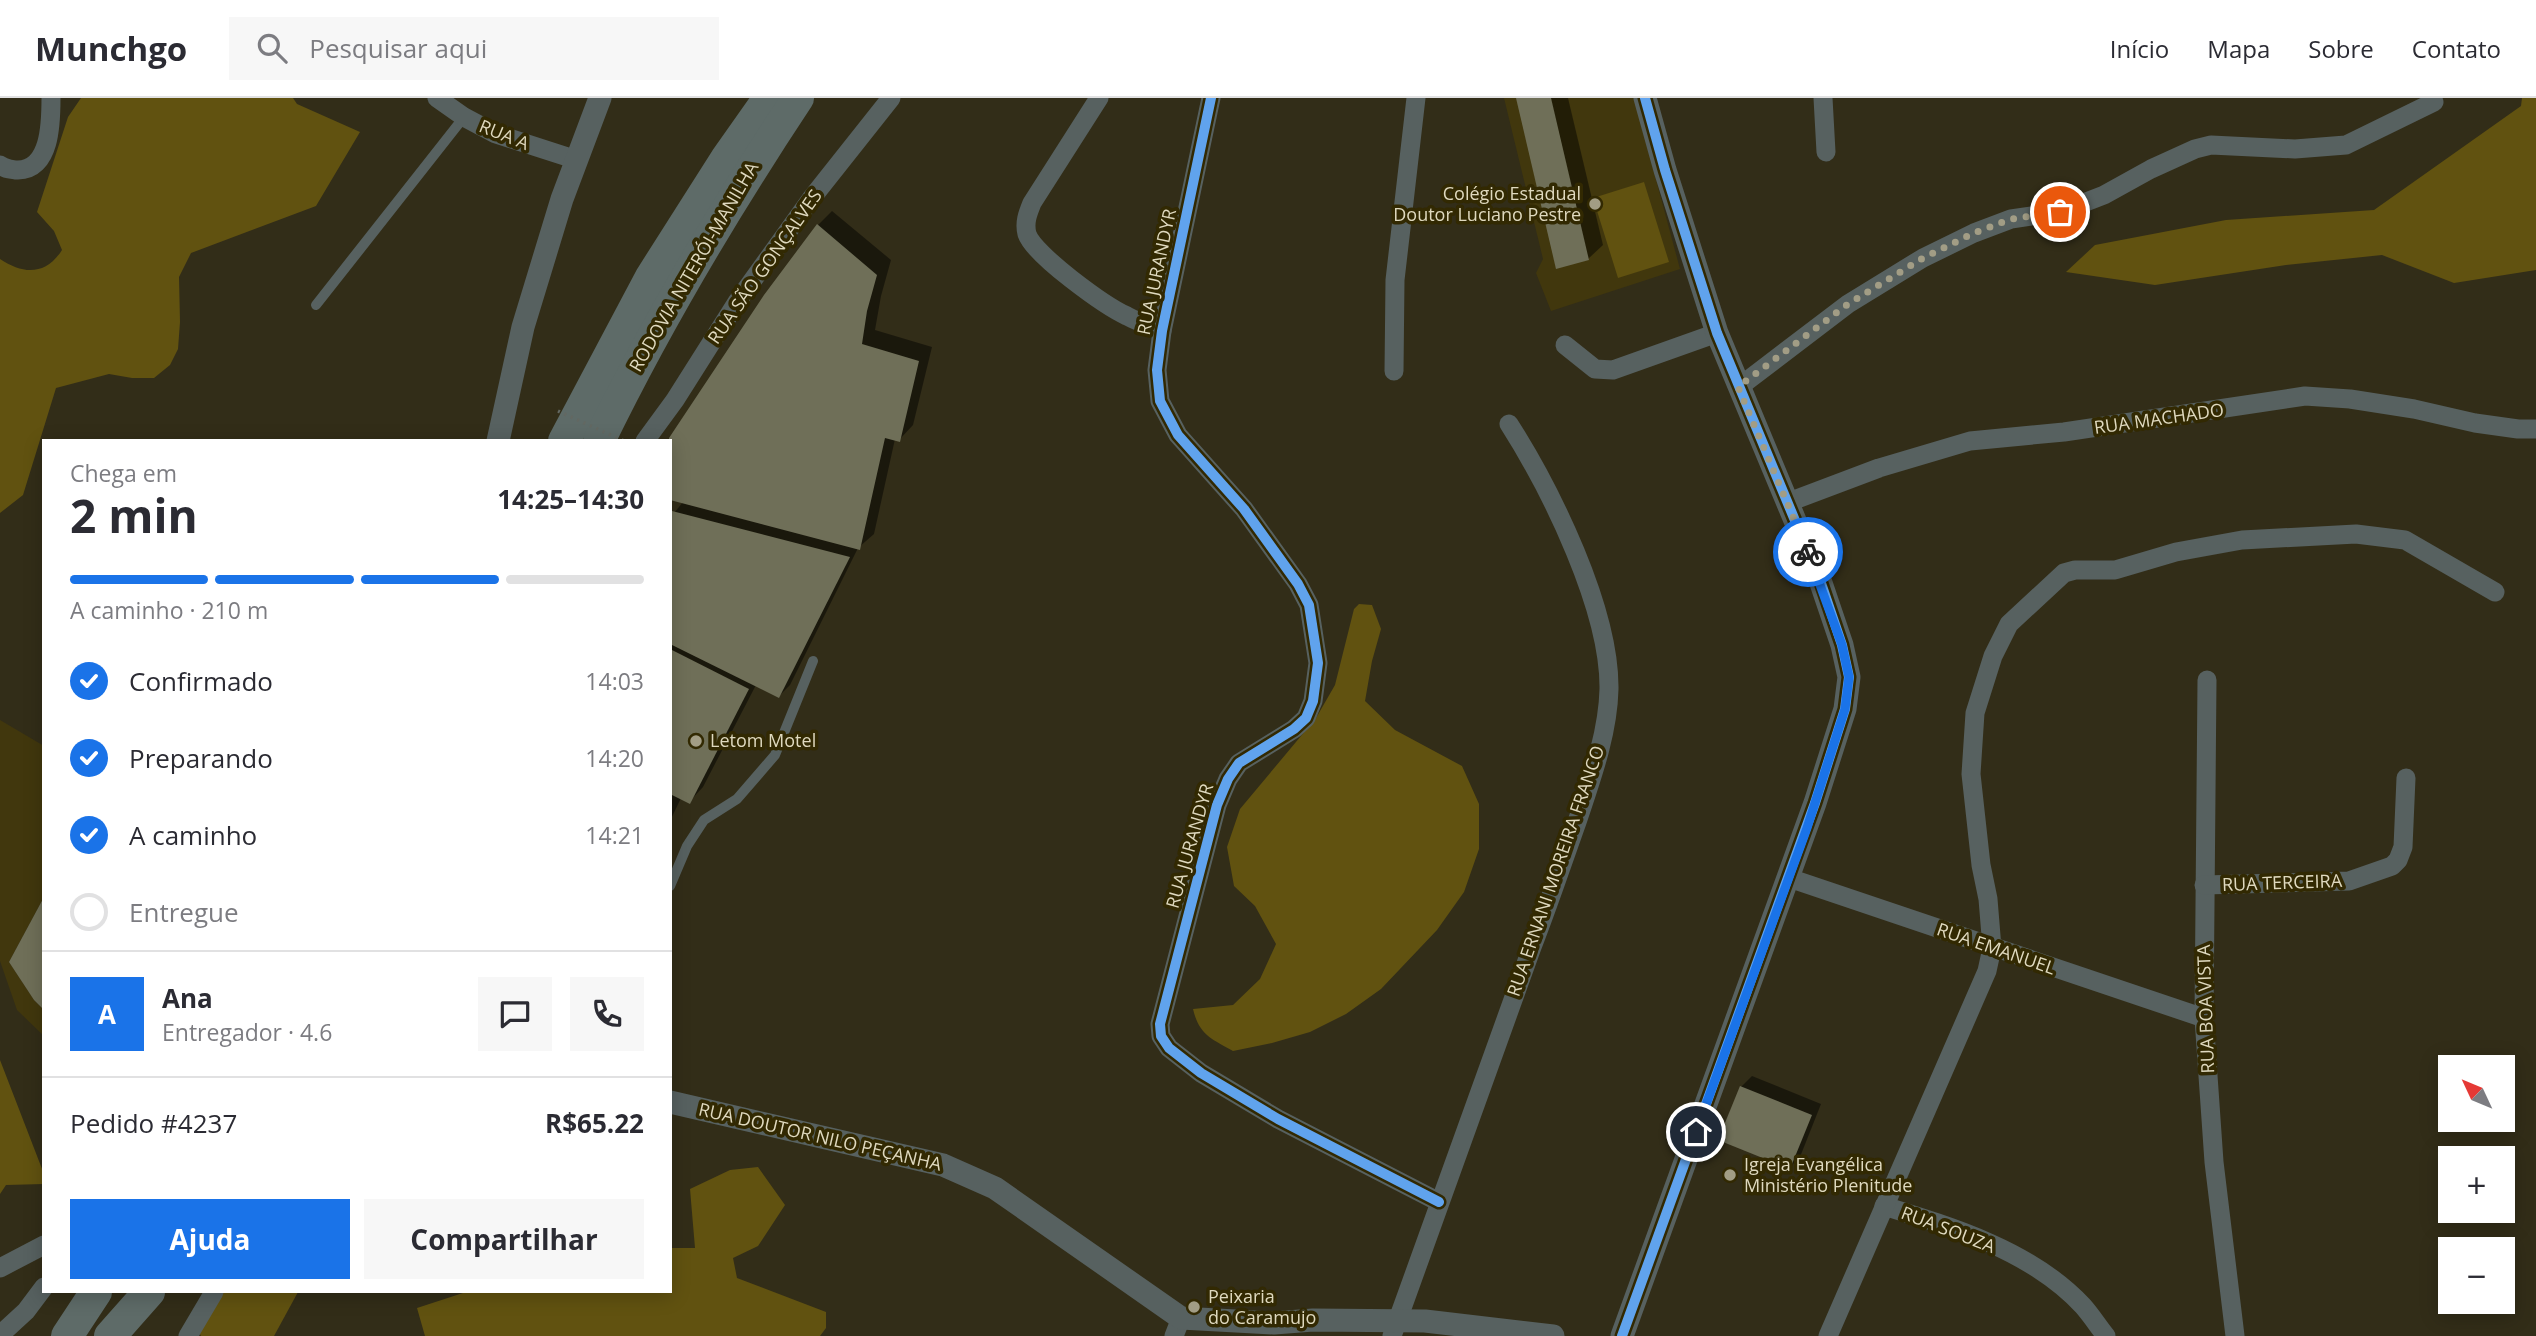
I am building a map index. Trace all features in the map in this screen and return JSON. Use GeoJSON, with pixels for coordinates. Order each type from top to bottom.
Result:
{"type":"FeatureCollection","features":[{"type":"Feature","properties":{"kind":"highway","name":"RODOVIA NITERÓI-MANILHA"},"geometry":{"type":"LineString","coordinates":[[565,439],[651,277],[726,159],[769,98]]}},
{"type":"Feature","properties":{"kind":"highway","name":"RODOVIA NITERÓI-MANILHA"},"geometry":{"type":"LineString","coordinates":[[600,439],[633,370],[735,193],[798,98]]}},
{"type":"Feature","properties":{"kind":"highway"},"geometry":{"type":"LineString","coordinates":[[67,1336],[95,1293]]}},
{"type":"Feature","properties":{"kind":"highway"},"geometry":{"type":"LineString","coordinates":[[110,1336],[148,1293]]}},
{"type":"Feature","properties":{"kind":"street"},"geometry":{"type":"LineString","coordinates":[[0,165],[4,169],[20,170],[38,160],[47,145],[51,124],[51,98]]}},
{"type":"Feature","properties":{"kind":"street","name":"RUA A"},"geometry":{"type":"LineString","coordinates":[[437,98],[464,117],[496,134],[577,160]]}},
{"type":"Feature","properties":{"kind":"street"},"geometry":{"type":"LineString","coordinates":[[498,439],[523,327],[562,199],[600,98]]}},
{"type":"Feature","properties":{"kind":"street","name":"RUA SÃO GONÇALVES"},"geometry":{"type":"LineString","coordinates":[[646,439],[675,400],[737,302],[811,200],[891,98]]}},
{"type":"Feature","properties":{"kind":"street"},"geometry":{"type":"LineString","coordinates":[[1099,98],[1032,202],[1026,219],[1026,231],[1030,242],[1048,259],[1104,303],[1126,316],[1162,331]]}},
{"type":"Feature","properties":{"kind":"street","name":"RUA JURANDYR"},"geometry":{"type":"LineString","coordinates":[[1211,98],[1162,331],[1157,370],[1160,401],[1178,435],[1244,509],[1298,584],[1309,605],[1318,663],[1313,701],[1306,718],[1294,729],[1239,763],[1220,796],[1160,1024],[1161,1036],[1169,1048],[1201,1073],[1278,1119],[1438,1202]]}},
{"type":"Feature","properties":{"kind":"street"},"geometry":{"type":"LineString","coordinates":[[1394,371],[1395,280],[1416,98]]}},
{"type":"Feature","properties":{"kind":"street"},"geometry":{"type":"LineString","coordinates":[[1622,1336],[1789,877],[1845,709],[1849,677],[1842,645],[1821,583],[1717,333],[1645,98]]}},
{"type":"Feature","properties":{"kind":"street"},"geometry":{"type":"LineString","coordinates":[[1823,98],[1826,152]]}},
{"type":"Feature","properties":{"kind":"street"},"geometry":{"type":"LineString","coordinates":[[1738,387],[1848,304],[1923,258],[1974,233],[2011,219],[2060,212],[2104,195],[2195,149],[2211,145],[2295,149],[2346,145],[2434,102]]}},
{"type":"Feature","properties":{"kind":"street"},"geometry":{"type":"LineString","coordinates":[[1565,345],[1595,369],[1613,370],[1717,333]]}},
{"type":"Feature","properties":{"kind":"street","name":"RUA MACHADO"},"geometry":{"type":"LineString","coordinates":[[1789,502],[1879,468],[1970,441],[2091,429],[2305,396],[2350,399],[2497,426],[2536,429]]}},
{"type":"Feature","properties":{"kind":"street","name":"RUA ERNANI MOREIRA FRANCO"},"geometry":{"type":"LineString","coordinates":[[1394,1328],[1589,787],[1605,727],[1609,688],[1605,642],[1589,590],[1557,510],[1528,453],[1509,424]]}},
{"type":"Feature","properties":{"kind":"street"},"geometry":{"type":"LineString","coordinates":[[1828,1336],[1987,971],[1992,948],[1971,774],[1975,713],[1993,656],[2009,624],[2064,573],[2075,570],[2115,570],[2176,552],[2242,540],[2356,534],[2405,540],[2495,592]]}},
{"type":"Feature","properties":{"kind":"street","name":"RUA BOA VISTA"},"geometry":{"type":"LineString","coordinates":[[2207,680],[2204,1018],[2214,1162],[2235,1336]]}},
{"type":"Feature","properties":{"kind":"street","name":"RUA TERCEIRA"},"geometry":{"type":"LineString","coordinates":[[2204,885],[2349,881],[2392,866],[2398,860],[2403,847],[2406,778]]}},
{"type":"Feature","properties":{"kind":"street","name":"RUA EMANUEL"},"geometry":{"type":"LineString","coordinates":[[1789,877],[2204,1018]]}},
{"type":"Feature","properties":{"kind":"street","name":"RUA DOUTOR NILO PEÇANHA"},"geometry":{"type":"LineString","coordinates":[[672,1102],[943,1164],[995,1188],[1177,1327],[1394,1328],[1425,1321],[1553,1336]]}},
{"type":"Feature","properties":{"kind":"street","name":"RUA SOUZA"},"geometry":{"type":"LineString","coordinates":[[1884,1206],[1990,1243],[2043,1273],[2082,1305],[2106,1336]]}},
{"type":"Feature","properties":{"kind":"street"},"geometry":{"type":"LineString","coordinates":[[0,1268],[42,1246]]}},
{"type":"Feature","properties":{"kind":"street"},"geometry":{"type":"LineString","coordinates":[[0,1335],[26,1311],[42,1290]]}},
{"type":"Feature","properties":{"kind":"street"},"geometry":{"type":"LineString","coordinates":[[188,1336],[214,1293]]}},
{"type":"Feature","properties":{"kind":"lane"},"geometry":{"type":"LineString","coordinates":[[316,305],[464,117]]}},
{"type":"Feature","properties":{"kind":"lane"},"geometry":{"type":"LineString","coordinates":[[672,882],[687,846],[704,820],[737,799],[775,755],[813,661]]}},
{"type":"Feature","properties":{"kind":"path"},"geometry":{"type":"LineString","coordinates":[[558,411],[620,439]]}},
{"type":"Feature","properties":{"kind":"shaded area"},"geometry":{"type":"Polygon","coordinates":[[[81,98],[293,98],[297,104],[360,132],[316,206],[191,253],[179,277],[178,349],[170,365],[154,378],[109,374],[56,388],[23,495],[0,513],[0,259],[18,268],[34,270],[49,264],[62,250],[54,231],[37,212],[68,117],[81,98]]]}},
{"type":"Feature","properties":{"kind":"shaded area","name":"Colégio Estadual Doutor Luciano Pestre"},"geometry":{"type":"Polygon","coordinates":[[[1504,98],[1634,98],[1680,269],[1551,311],[1536,273],[1543,259],[1504,98]]]}},
{"type":"Feature","properties":{"kind":"shaded area"},"geometry":{"type":"Polygon","coordinates":[[[2522,98],[2536,98],[2536,270],[2454,283],[2382,255],[2286,265],[2155,285],[2066,272],[2095,245],[2226,220],[2374,210],[2521,106],[2522,98]]]}},
{"type":"Feature","properties":{"kind":"shaded area"},"geometry":{"type":"Polygon","coordinates":[[[1644,182],[1669,262],[1618,278],[1593,198],[1644,182]]]}},
{"type":"Feature","properties":{"kind":"shaded area"},"geometry":{"type":"Polygon","coordinates":[[[1359,604],[1372,605],[1381,629],[1365,701],[1395,730],[1462,766],[1479,804],[1479,849],[1464,892],[1437,930],[1381,989],[1346,1014],[1310,1032],[1233,1051],[1203,1031],[1193,1009],[1233,1005],[1260,979],[1276,944],[1255,906],[1234,886],[1227,847],[1240,809],[1316,718],[1335,685],[1354,609],[1359,604]]]}},
{"type":"Feature","properties":{"kind":"shaded area"},"geometry":{"type":"Polygon","coordinates":[[[0,720],[42,745],[42,901],[9,962],[42,1008],[42,1034],[17,1010],[0,961],[0,720]]]}},
{"type":"Feature","properties":{"kind":"shaded area"},"geometry":{"type":"Polygon","coordinates":[[[0,1060],[42,1169],[42,1184],[6,1185],[0,1194],[0,1060]]]}},
{"type":"Feature","properties":{"kind":"shaded area"},"geometry":{"type":"Polygon","coordinates":[[[758,1167],[785,1205],[758,1246],[733,1258],[737,1278],[826,1312],[826,1328],[820,1336],[425,1336],[417,1308],[463,1293],[672,1293],[672,1248],[695,1248],[690,1189],[730,1170],[758,1167]]]}},
{"type":"Feature","properties":{"kind":"shaded area"},"geometry":{"type":"Polygon","coordinates":[[[221,1293],[297,1293],[274,1336],[201,1336],[199,1333],[221,1293]]]}},
{"type":"Feature","properties":{"kind":"building"},"geometry":{"type":"Polygon","coordinates":[[[1516,98],[1551,98],[1589,260],[1556,269],[1516,98]]]}},
{"type":"Feature","properties":{"kind":"building"},"geometry":{"type":"Polygon","coordinates":[[[817,224],[877,275],[867,311],[862,344],[919,361],[900,442],[885,438],[860,550],[672,501],[672,439],[669,438],[764,295],[817,224]]]}},
{"type":"Feature","properties":{"kind":"building"},"geometry":{"type":"Polygon","coordinates":[[[672,511],[850,557],[779,698],[672,645],[672,511]]]}},
{"type":"Feature","properties":{"kind":"building","name":"Letom Motel"},"geometry":{"type":"Polygon","coordinates":[[[672,650],[749,689],[690,804],[672,795],[672,650]]]}},
{"type":"Feature","properties":{"kind":"building"},"geometry":{"type":"Polygon","coordinates":[[[42,901],[42,1008],[9,962],[42,901]]]}},
{"type":"Feature","properties":{"kind":"building"},"geometry":{"type":"Polygon","coordinates":[[[1740,1086],[1812,1115],[1790,1169],[1718,1140],[1740,1086]]]}},
{"type":"Feature","properties":{"kind":"cycle path"},"geometry":{"type":"LineString","coordinates":[[1211,98],[1162,331],[1157,370],[1160,401],[1178,435],[1244,509],[1298,584],[1309,605],[1318,663],[1313,701],[1306,718],[1294,729],[1239,763],[1228,779],[1217,805],[1160,1024],[1161,1036],[1169,1048],[1201,1073],[1278,1119],[1439,1202]]}},
{"type":"Feature","properties":{"kind":"cycle path"},"geometry":{"type":"LineString","coordinates":[[1622,1336],[1815,803],[1845,709],[1849,677],[1842,645],[1821,583],[1717,333],[1645,98]]}},
{"type":"Feature","properties":{"kind":"way so far"},"geometry":{"type":"LineString","coordinates":[[1808,552],[1738,387],[1848,304],[1923,258],[1974,233],[2011,219],[2060,212]]}},
{"type":"Feature","properties":{"kind":"place","name":"Colégio Estadual Doutor Luciano Pestre"},"geometry":{"type":"Point","coordinates":[1595,204]}},
{"type":"Feature","properties":{"kind":"place","name":"Letom Motel"},"geometry":{"type":"Point","coordinates":[696,741]}},
{"type":"Feature","properties":{"kind":"place","name":"Igreja Evangélica Ministério Plenitude"},"geometry":{"type":"Point","coordinates":[1730,1175]}},
{"type":"Feature","properties":{"kind":"place","name":"Peixaria do Caramujo"},"geometry":{"type":"Point","coordinates":[1194,1307]}},
{"type":"Feature","properties":{"kind":"route"},"geometry":{"type":"LineString","coordinates":[[1696,1132],[1807,828],[1845,709],[1849,677],[1842,645],[1808,552]]}}]}
